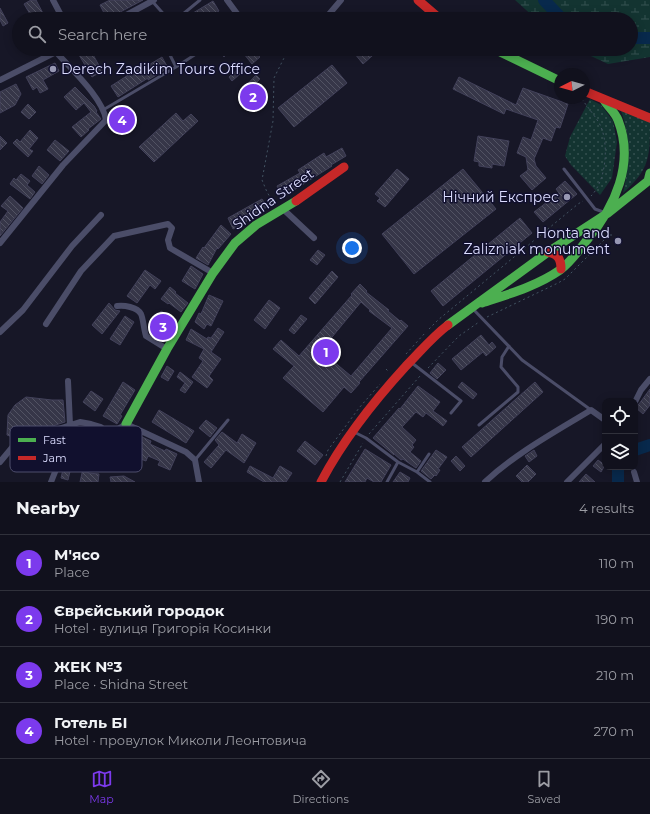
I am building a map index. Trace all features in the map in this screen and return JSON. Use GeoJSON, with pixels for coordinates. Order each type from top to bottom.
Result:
{"type":"FeatureCollection","features":[{"type":"Feature","properties":{"kind":"main road"},"geometry":{"type":"LineString","coordinates":[[418,0],[431,12]]}},
{"type":"Feature","properties":{"kind":"main road"},"geometry":{"type":"LineString","coordinates":[[508,56],[554,78]]}},
{"type":"Feature","properties":{"kind":"main road"},"geometry":{"type":"LineString","coordinates":[[590,94],[650,118]]}},
{"type":"Feature","properties":{"kind":"main road"},"geometry":{"type":"LineString","coordinates":[[471,307],[528,287],[561,269],[596,232],[608,213],[618,191],[625,165],[623,138],[617,119],[604,100]]}},
{"type":"Feature","properties":{"kind":"main road","name":"Shidna Street"},"geometry":{"type":"LineString","coordinates":[[126,424],[167,350],[213,273],[242,236],[256,225],[344,167]]}},
{"type":"Feature","properties":{"kind":"main road"},"geometry":{"type":"LineString","coordinates":[[321,482],[352,432],[391,383],[434,336],[471,307],[548,252],[608,213],[649,178]]}},
{"type":"Feature","properties":{"kind":"main road"},"geometry":{"type":"LineString","coordinates":[[548,252],[559,258],[561,269]]}},
{"type":"Feature","properties":{"kind":"street"},"geometry":{"type":"LineString","coordinates":[[53,0],[59,12]]}},
{"type":"Feature","properties":{"kind":"street"},"geometry":{"type":"LineString","coordinates":[[227,0],[236,12]]}},
{"type":"Feature","properties":{"kind":"street"},"geometry":{"type":"LineString","coordinates":[[330,12],[341,0]]}},
{"type":"Feature","properties":{"kind":"street"},"geometry":{"type":"LineString","coordinates":[[133,12],[153,1]]}},
{"type":"Feature","properties":{"kind":"street"},"geometry":{"type":"LineString","coordinates":[[0,80],[47,56]]}},
{"type":"Feature","properties":{"kind":"street"},"geometry":{"type":"LineString","coordinates":[[0,243],[63,165],[106,120],[98,99],[64,56]]}},
{"type":"Feature","properties":{"kind":"street"},"geometry":{"type":"LineString","coordinates":[[280,210],[314,238]]}},
{"type":"Feature","properties":{"kind":"street"},"geometry":{"type":"LineString","coordinates":[[0,332],[23,310],[72,246],[101,215]]}},
{"type":"Feature","properties":{"kind":"street"},"geometry":{"type":"LineString","coordinates":[[46,324],[81,271],[114,236],[168,224],[172,228],[168,240],[170,248],[213,273]]}},
{"type":"Feature","properties":{"kind":"street"},"geometry":{"type":"LineString","coordinates":[[117,306],[125,306],[136,309],[141,314],[146,336],[167,350]]}},
{"type":"Feature","properties":{"kind":"street"},"geometry":{"type":"LineString","coordinates":[[637,398],[641,390],[650,379]]}},
{"type":"Feature","properties":{"kind":"street"},"geometry":{"type":"LineString","coordinates":[[68,380],[70,425]]}},
{"type":"Feature","properties":{"kind":"street"},"geometry":{"type":"LineString","coordinates":[[485,482],[541,440],[591,410],[602,418]]}},
{"type":"Feature","properties":{"kind":"street"},"geometry":{"type":"LineString","coordinates":[[67,426],[84,422],[96,426]]}},
{"type":"Feature","properties":{"kind":"street"},"geometry":{"type":"LineString","coordinates":[[123,426],[126,424],[132,426]]}},
{"type":"Feature","properties":{"kind":"street"},"geometry":{"type":"LineString","coordinates":[[142,430],[186,452],[195,460],[200,482]]}},
{"type":"Feature","properties":{"kind":"street"},"geometry":{"type":"LineString","coordinates":[[568,482],[602,447]]}},
{"type":"Feature","properties":{"kind":"street"},"geometry":{"type":"LineString","coordinates":[[0,462],[10,450]]}},
{"type":"Feature","properties":{"kind":"street"},"geometry":{"type":"LineString","coordinates":[[0,451],[6,455]]}},
{"type":"Feature","properties":{"kind":"street"},"geometry":{"type":"LineString","coordinates":[[51,482],[55,472]]}},
{"type":"Feature","properties":{"kind":"street"},"geometry":{"type":"LineString","coordinates":[[634,472],[637,482]]}},
{"type":"Feature","properties":{"kind":"lane"},"geometry":{"type":"LineString","coordinates":[[185,12],[200,0]]}},
{"type":"Feature","properties":{"kind":"lane"},"geometry":{"type":"LineString","coordinates":[[153,1],[162,12]]}},
{"type":"Feature","properties":{"kind":"lane"},"geometry":{"type":"LineString","coordinates":[[170,56],[176,67]]}},
{"type":"Feature","properties":{"kind":"lane"},"geometry":{"type":"LineString","coordinates":[[104,112],[193,56]]}},
{"type":"Feature","properties":{"kind":"lane"},"geometry":{"type":"LineString","coordinates":[[564,169],[595,209],[608,213]]}},
{"type":"Feature","properties":{"kind":"lane"},"geometry":{"type":"LineString","coordinates":[[471,307],[522,360],[591,410]]}},
{"type":"Feature","properties":{"kind":"lane"},"geometry":{"type":"LineString","coordinates":[[479,425],[518,392],[518,387],[501,367],[502,357],[508,346]]}},
{"type":"Feature","properties":{"kind":"lane"},"geometry":{"type":"LineString","coordinates":[[410,362],[461,401],[451,413]]}},
{"type":"Feature","properties":{"kind":"lane"},"geometry":{"type":"LineString","coordinates":[[195,460],[228,420]]}},
{"type":"Feature","properties":{"kind":"lane"},"geometry":{"type":"LineString","coordinates":[[352,432],[366,438],[398,462],[417,472],[430,482]]}},
{"type":"Feature","properties":{"kind":"lane"},"geometry":{"type":"LineString","coordinates":[[417,472],[429,454]]}},
{"type":"Feature","properties":{"kind":"lane"},"geometry":{"type":"LineString","coordinates":[[387,482],[398,462]]}},
{"type":"Feature","properties":{"kind":"path"},"geometry":{"type":"LineString","coordinates":[[280,210],[266,192],[262,180],[273,121],[274,78],[285,56]]}},
{"type":"Feature","properties":{"kind":"path"},"geometry":{"type":"LineString","coordinates":[[421,337],[438,320],[578,204],[594,193],[601,176],[606,156],[605,140],[601,126],[585,104]]}},
{"type":"Feature","properties":{"kind":"path"},"geometry":{"type":"LineString","coordinates":[[340,482],[366,438],[424,372],[459,336],[483,320],[558,284],[565,279],[609,235],[612,235],[614,238]]}},
{"type":"Feature","properties":{"kind":"path"},"geometry":{"type":"LineString","coordinates":[[386,369],[390,372]]}},
{"type":"Feature","properties":{"kind":"green space"},"geometry":{"type":"Polygon","coordinates":[[[515,0],[650,0],[650,57],[608,64],[591,56],[638,56],[638,12],[528,12],[515,0]]]}},
{"type":"Feature","properties":{"kind":"green space"},"geometry":{"type":"Polygon","coordinates":[[[590,99],[601,105],[613,121],[617,142],[612,178],[600,195],[571,165],[565,156],[570,137],[587,104],[590,104],[590,99]]]}},
{"type":"Feature","properties":{"kind":"green space"},"geometry":{"type":"Polygon","coordinates":[[[620,108],[650,121],[650,144],[647,162],[639,177],[623,193],[627,172],[628,140],[624,119],[620,108]]]}},
{"type":"Feature","properties":{"kind":"building"},"geometry":{"type":"Polygon","coordinates":[[[31,0],[36,0],[42,12],[29,12],[24,4],[31,0]]]}},
{"type":"Feature","properties":{"kind":"building"},"geometry":{"type":"Polygon","coordinates":[[[110,0],[143,0],[120,12],[104,12],[100,5],[110,0]]]}},
{"type":"Feature","properties":{"kind":"building"},"geometry":{"type":"Polygon","coordinates":[[[213,1],[219,11],[217,12],[195,12],[213,1]]]}},
{"type":"Feature","properties":{"kind":"building"},"geometry":{"type":"Polygon","coordinates":[[[0,8],[8,23],[3,26],[0,20],[0,8]]]}},
{"type":"Feature","properties":{"kind":"building"},"geometry":{"type":"Polygon","coordinates":[[[80,56],[94,56],[102,71],[92,77],[80,56]]]}},
{"type":"Feature","properties":{"kind":"building"},"geometry":{"type":"Polygon","coordinates":[[[246,56],[260,57],[252,64],[246,56]]]}},
{"type":"Feature","properties":{"kind":"building"},"geometry":{"type":"Polygon","coordinates":[[[357,56],[372,56],[363,64],[357,56]]]}},
{"type":"Feature","properties":{"kind":"building"},"geometry":{"type":"Polygon","coordinates":[[[162,57],[168,68],[148,80],[148,78],[118,97],[111,86],[141,67],[142,69],[162,57]]]}},
{"type":"Feature","properties":{"kind":"building"},"geometry":{"type":"Polygon","coordinates":[[[55,63],[59,71],[43,80],[48,89],[40,93],[37,87],[33,90],[26,77],[55,63]]]}},
{"type":"Feature","properties":{"kind":"building"},"geometry":{"type":"Polygon","coordinates":[[[332,65],[347,83],[294,127],[278,108],[332,65]]]}},
{"type":"Feature","properties":{"kind":"building"},"geometry":{"type":"Polygon","coordinates":[[[237,70],[240,74],[232,81],[229,77],[237,70]]]}},
{"type":"Feature","properties":{"kind":"building"},"geometry":{"type":"Polygon","coordinates":[[[256,75],[260,79],[243,95],[240,92],[256,75]]]}},
{"type":"Feature","properties":{"kind":"building"},"geometry":{"type":"Polygon","coordinates":[[[459,77],[516,105],[523,88],[554,99],[554,104],[568,104],[560,128],[556,127],[551,141],[543,138],[534,159],[536,166],[546,178],[532,190],[520,176],[528,170],[526,157],[517,153],[523,137],[531,140],[538,120],[506,109],[504,114],[453,89],[459,77]]]}},
{"type":"Feature","properties":{"kind":"building"},"geometry":{"type":"Polygon","coordinates":[[[16,84],[21,94],[15,105],[0,113],[0,92],[16,84]]]}},
{"type":"Feature","properties":{"kind":"building"},"geometry":{"type":"Polygon","coordinates":[[[75,87],[94,106],[101,119],[88,129],[89,130],[81,137],[72,127],[91,112],[84,103],[76,110],[64,97],[75,87]]]}},
{"type":"Feature","properties":{"kind":"building"},"geometry":{"type":"Polygon","coordinates":[[[28,104],[36,112],[29,119],[21,112],[28,104]]]}},
{"type":"Feature","properties":{"kind":"building"},"geometry":{"type":"Polygon","coordinates":[[[128,106],[135,118],[129,122],[132,126],[118,133],[110,117],[128,106]]]}},
{"type":"Feature","properties":{"kind":"building"},"geometry":{"type":"Polygon","coordinates":[[[176,113],[183,121],[191,114],[198,121],[154,162],[139,147],[176,113]]]}},
{"type":"Feature","properties":{"kind":"building"},"geometry":{"type":"Polygon","coordinates":[[[30,130],[38,138],[29,149],[33,151],[28,157],[13,143],[17,139],[20,142],[30,130]]]}},
{"type":"Feature","properties":{"kind":"building"},"geometry":{"type":"Polygon","coordinates":[[[0,136],[7,143],[0,150],[0,136]]]}},
{"type":"Feature","properties":{"kind":"building"},"geometry":{"type":"Polygon","coordinates":[[[478,136],[509,141],[504,166],[492,164],[492,168],[479,166],[479,162],[474,161],[478,136]]]}},
{"type":"Feature","properties":{"kind":"building"},"geometry":{"type":"Polygon","coordinates":[[[55,140],[69,151],[60,161],[47,150],[55,140]]]}},
{"type":"Feature","properties":{"kind":"building"},"geometry":{"type":"Polygon","coordinates":[[[342,148],[346,156],[283,197],[277,186],[300,173],[298,170],[324,153],[326,157],[342,148]]]}},
{"type":"Feature","properties":{"kind":"building"},"geometry":{"type":"Polygon","coordinates":[[[39,166],[49,175],[42,184],[32,176],[39,166]]]}},
{"type":"Feature","properties":{"kind":"building"},"geometry":{"type":"Polygon","coordinates":[[[397,169],[409,179],[385,207],[377,201],[380,198],[375,194],[397,169]]]}},
{"type":"Feature","properties":{"kind":"building"},"geometry":{"type":"Polygon","coordinates":[[[463,169],[496,209],[414,274],[382,234],[463,169]]]}},
{"type":"Feature","properties":{"kind":"building"},"geometry":{"type":"Polygon","coordinates":[[[21,174],[30,181],[27,185],[35,192],[30,199],[10,184],[14,178],[16,180],[21,174]]]}},
{"type":"Feature","properties":{"kind":"building"},"geometry":{"type":"Polygon","coordinates":[[[565,181],[577,194],[543,222],[534,212],[559,193],[556,189],[565,181]]]}},
{"type":"Feature","properties":{"kind":"building"},"geometry":{"type":"Polygon","coordinates":[[[10,196],[23,208],[0,236],[0,222],[8,211],[1,206],[10,196]]]}},
{"type":"Feature","properties":{"kind":"building"},"geometry":{"type":"Polygon","coordinates":[[[262,199],[267,207],[246,219],[247,221],[233,229],[228,218],[262,199]]]}},
{"type":"Feature","properties":{"kind":"building"},"geometry":{"type":"Polygon","coordinates":[[[520,218],[532,233],[443,306],[431,291],[520,218]]]}},
{"type":"Feature","properties":{"kind":"building"},"geometry":{"type":"Polygon","coordinates":[[[221,225],[231,234],[218,249],[217,248],[208,265],[196,258],[221,225]]]}},
{"type":"Feature","properties":{"kind":"building"},"geometry":{"type":"Polygon","coordinates":[[[318,250],[325,255],[317,265],[310,260],[318,250]]]}},
{"type":"Feature","properties":{"kind":"building"},"geometry":{"type":"Polygon","coordinates":[[[191,266],[203,274],[195,289],[182,281],[191,266]]]}},
{"type":"Feature","properties":{"kind":"building"},"geometry":{"type":"Polygon","coordinates":[[[145,270],[161,281],[155,289],[150,285],[137,303],[127,296],[145,270]]]}},
{"type":"Feature","properties":{"kind":"building"},"geometry":{"type":"Polygon","coordinates":[[[332,271],[338,277],[315,304],[309,298],[332,271]]]}},
{"type":"Feature","properties":{"kind":"building"},"geometry":{"type":"Polygon","coordinates":[[[360,284],[367,291],[366,292],[408,326],[351,393],[344,387],[323,412],[283,378],[294,366],[273,349],[281,340],[299,356],[352,295],[351,294],[360,284]],[[361,302],[323,348],[330,353],[327,356],[351,376],[392,328],[369,311],[370,310],[361,302]]]}},
{"type":"Feature","properties":{"kind":"building"},"geometry":{"type":"Polygon","coordinates":[[[170,287],[188,303],[181,312],[161,299],[170,287]]]}},
{"type":"Feature","properties":{"kind":"building"},"geometry":{"type":"Polygon","coordinates":[[[209,295],[223,301],[211,326],[207,324],[204,329],[195,322],[199,313],[201,314],[209,295]]]}},
{"type":"Feature","properties":{"kind":"building"},"geometry":{"type":"Polygon","coordinates":[[[269,300],[280,308],[265,329],[254,320],[269,300]]]}},
{"type":"Feature","properties":{"kind":"building"},"geometry":{"type":"Polygon","coordinates":[[[109,303],[115,310],[120,311],[102,334],[92,325],[109,303]]]}},
{"type":"Feature","properties":{"kind":"building"},"geometry":{"type":"Polygon","coordinates":[[[161,311],[177,320],[164,342],[149,332],[161,311]]]}},
{"type":"Feature","properties":{"kind":"building"},"geometry":{"type":"Polygon","coordinates":[[[301,315],[307,319],[294,334],[289,330],[301,315]]]}},
{"type":"Feature","properties":{"kind":"building"},"geometry":{"type":"Polygon","coordinates":[[[125,316],[134,322],[120,345],[110,339],[125,316]]]}},
{"type":"Feature","properties":{"kind":"building"},"geometry":{"type":"Polygon","coordinates":[[[218,328],[224,332],[211,352],[221,359],[209,376],[213,380],[207,388],[192,377],[203,361],[199,358],[204,349],[186,340],[191,329],[207,339],[208,337],[211,338],[218,328]]]}},
{"type":"Feature","properties":{"kind":"building"},"geometry":{"type":"Polygon","coordinates":[[[481,335],[489,345],[492,342],[496,347],[486,356],[483,352],[461,370],[452,359],[481,335]]]}},
{"type":"Feature","properties":{"kind":"building"},"geometry":{"type":"Polygon","coordinates":[[[438,363],[446,370],[437,379],[430,373],[438,363]]]}},
{"type":"Feature","properties":{"kind":"building"},"geometry":{"type":"Polygon","coordinates":[[[167,366],[174,371],[168,381],[161,377],[167,366]]]}},
{"type":"Feature","properties":{"kind":"building"},"geometry":{"type":"Polygon","coordinates":[[[180,372],[193,382],[185,393],[180,390],[185,383],[177,377],[180,372]]]}},
{"type":"Feature","properties":{"kind":"building"},"geometry":{"type":"Polygon","coordinates":[[[123,382],[135,390],[120,415],[122,416],[117,424],[103,416],[123,382]]]}},
{"type":"Feature","properties":{"kind":"building"},"geometry":{"type":"Polygon","coordinates":[[[462,382],[477,394],[473,399],[458,387],[462,382]]]}},
{"type":"Feature","properties":{"kind":"building"},"geometry":{"type":"Polygon","coordinates":[[[535,382],[543,392],[471,457],[462,447],[535,382]]]}},
{"type":"Feature","properties":{"kind":"building"},"geometry":{"type":"Polygon","coordinates":[[[418,386],[440,402],[433,411],[447,421],[443,426],[426,413],[423,417],[416,412],[402,427],[416,440],[412,445],[414,447],[410,452],[421,461],[416,468],[403,459],[401,460],[373,438],[399,408],[400,409],[418,386]]]}},
{"type":"Feature","properties":{"kind":"building"},"geometry":{"type":"Polygon","coordinates":[[[650,389],[650,405],[643,414],[638,410],[639,404],[650,389]]]}},
{"type":"Feature","properties":{"kind":"building"},"geometry":{"type":"Polygon","coordinates":[[[91,391],[103,399],[95,411],[83,402],[91,391]]]}},
{"type":"Feature","properties":{"kind":"building"},"geometry":{"type":"Polygon","coordinates":[[[26,397],[63,400],[65,422],[52,426],[10,426],[10,436],[7,435],[8,415],[15,405],[26,397]]]}},
{"type":"Feature","properties":{"kind":"building"},"geometry":{"type":"Polygon","coordinates":[[[159,410],[194,431],[186,443],[152,422],[159,410]]]}},
{"type":"Feature","properties":{"kind":"building"},"geometry":{"type":"Polygon","coordinates":[[[206,420],[217,428],[210,437],[199,428],[206,420]]]}},
{"type":"Feature","properties":{"kind":"building"},"geometry":{"type":"Polygon","coordinates":[[[222,432],[237,443],[242,434],[256,443],[244,463],[226,450],[211,468],[204,462],[219,445],[215,440],[222,432]]]}},
{"type":"Feature","properties":{"kind":"building"},"geometry":{"type":"Polygon","coordinates":[[[142,437],[151,441],[150,444],[165,451],[166,449],[177,454],[170,470],[158,465],[160,461],[148,456],[146,461],[142,460],[142,437]]]}},
{"type":"Feature","properties":{"kind":"building"},"geometry":{"type":"Polygon","coordinates":[[[305,441],[323,455],[315,465],[297,451],[305,441]]]}},
{"type":"Feature","properties":{"kind":"building"},"geometry":{"type":"Polygon","coordinates":[[[365,449],[391,465],[381,482],[374,482],[367,478],[365,482],[345,482],[365,449]]]}},
{"type":"Feature","properties":{"kind":"building"},"geometry":{"type":"Polygon","coordinates":[[[436,450],[447,457],[438,469],[440,470],[436,476],[435,475],[431,479],[421,471],[436,450]]]}},
{"type":"Feature","properties":{"kind":"building"},"geometry":{"type":"Polygon","coordinates":[[[534,450],[537,456],[529,462],[525,456],[534,450]]]}},
{"type":"Feature","properties":{"kind":"building"},"geometry":{"type":"Polygon","coordinates":[[[456,456],[465,466],[460,471],[451,461],[456,456]]]}},
{"type":"Feature","properties":{"kind":"building"},"geometry":{"type":"Polygon","coordinates":[[[598,460],[602,463],[601,472],[593,466],[598,460]]]}},
{"type":"Feature","properties":{"kind":"building"},"geometry":{"type":"Polygon","coordinates":[[[527,465],[536,474],[528,482],[522,482],[516,476],[527,465]]]}},
{"type":"Feature","properties":{"kind":"building"},"geometry":{"type":"Polygon","coordinates":[[[250,466],[273,478],[280,466],[292,473],[286,482],[264,482],[247,472],[250,466]]]}},
{"type":"Feature","properties":{"kind":"building"},"geometry":{"type":"Polygon","coordinates":[[[62,472],[70,472],[68,480],[61,478],[62,472]]]}},
{"type":"Feature","properties":{"kind":"building"},"geometry":{"type":"Polygon","coordinates":[[[82,472],[99,474],[98,482],[80,482],[82,472]]]}},
{"type":"Feature","properties":{"kind":"building"},"geometry":{"type":"Polygon","coordinates":[[[400,472],[410,478],[408,482],[393,482],[400,472]]]}},
{"type":"Feature","properties":{"kind":"building"},"geometry":{"type":"Polygon","coordinates":[[[586,474],[595,482],[579,482],[586,474]]]}},
{"type":"Feature","properties":{"kind":"building"},"geometry":{"type":"Polygon","coordinates":[[[124,476],[135,482],[111,482],[110,477],[124,476]]]}},
{"type":"Feature","properties":{"kind":"waterway"},"geometry":{"type":"LineString","coordinates":[[544,0],[555,12]]}},
{"type":"Feature","properties":{"kind":"waterway"},"geometry":{"type":"LineString","coordinates":[[638,38],[650,38]]}},
{"type":"Feature","properties":{"kind":"waterway"},"geometry":{"type":"LineString","coordinates":[[638,449],[650,445]]}},
{"type":"Feature","properties":{"kind":"waterway"},"geometry":{"type":"LineString","coordinates":[[618,470],[618,482]]}},
{"type":"Feature","properties":{"kind":"traffic: fast"},"geometry":{"type":"LineString","coordinates":[[508,56],[554,78]]}},
{"type":"Feature","properties":{"kind":"traffic: fast"},"geometry":{"type":"LineString","coordinates":[[482,303],[542,281],[560,270],[575,256],[606,213],[614,199],[619,184],[623,168],[624,152],[623,136],[618,120],[604,100]]}},
{"type":"Feature","properties":{"kind":"traffic: fast"},"geometry":{"type":"LineString","coordinates":[[448,325],[548,252],[608,213],[648,181],[650,173]]}},
{"type":"Feature","properties":{"kind":"traffic: fast"},"geometry":{"type":"LineString","coordinates":[[126,424],[167,349],[213,273],[235,243],[256,225],[296,201]]}},
{"type":"Feature","properties":{"kind":"traffic: jam"},"geometry":{"type":"LineString","coordinates":[[418,0],[432,12]]}},
{"type":"Feature","properties":{"kind":"traffic: jam"},"geometry":{"type":"LineString","coordinates":[[590,93],[650,118]]}},
{"type":"Feature","properties":{"kind":"traffic: jam"},"geometry":{"type":"LineString","coordinates":[[296,201],[344,167]]}},
{"type":"Feature","properties":{"kind":"traffic: jam"},"geometry":{"type":"LineString","coordinates":[[548,252],[557,256],[561,269]]}},
{"type":"Feature","properties":{"kind":"traffic: jam"},"geometry":{"type":"LineString","coordinates":[[321,482],[349,436],[382,393],[431,340],[448,325]]}},
{"type":"Feature","properties":{"kind":"place","name":"Derech Zadikim Tours Office"},"geometry":{"type":"Point","coordinates":[53,69]}},
{"type":"Feature","properties":{"kind":"place","name":"Єврєйський городок"},"geometry":{"type":"Point","coordinates":[253,97]}},
{"type":"Feature","properties":{"kind":"place","name":"Готель БІ"},"geometry":{"type":"Point","coordinates":[122,120]}},
{"type":"Feature","properties":{"kind":"place","name":"Нічний Експрес"},"geometry":{"type":"Point","coordinates":[567,197]}},
{"type":"Feature","properties":{"kind":"place","name":"Honta and Zalizniak monument"},"geometry":{"type":"Point","coordinates":[618,241]}},
{"type":"Feature","properties":{"kind":"place","name":"ЖЕК №3"},"geometry":{"type":"Point","coordinates":[163,327]}},
{"type":"Feature","properties":{"kind":"place","name":"М'ясо"},"geometry":{"type":"Point","coordinates":[326,352]}}]}
